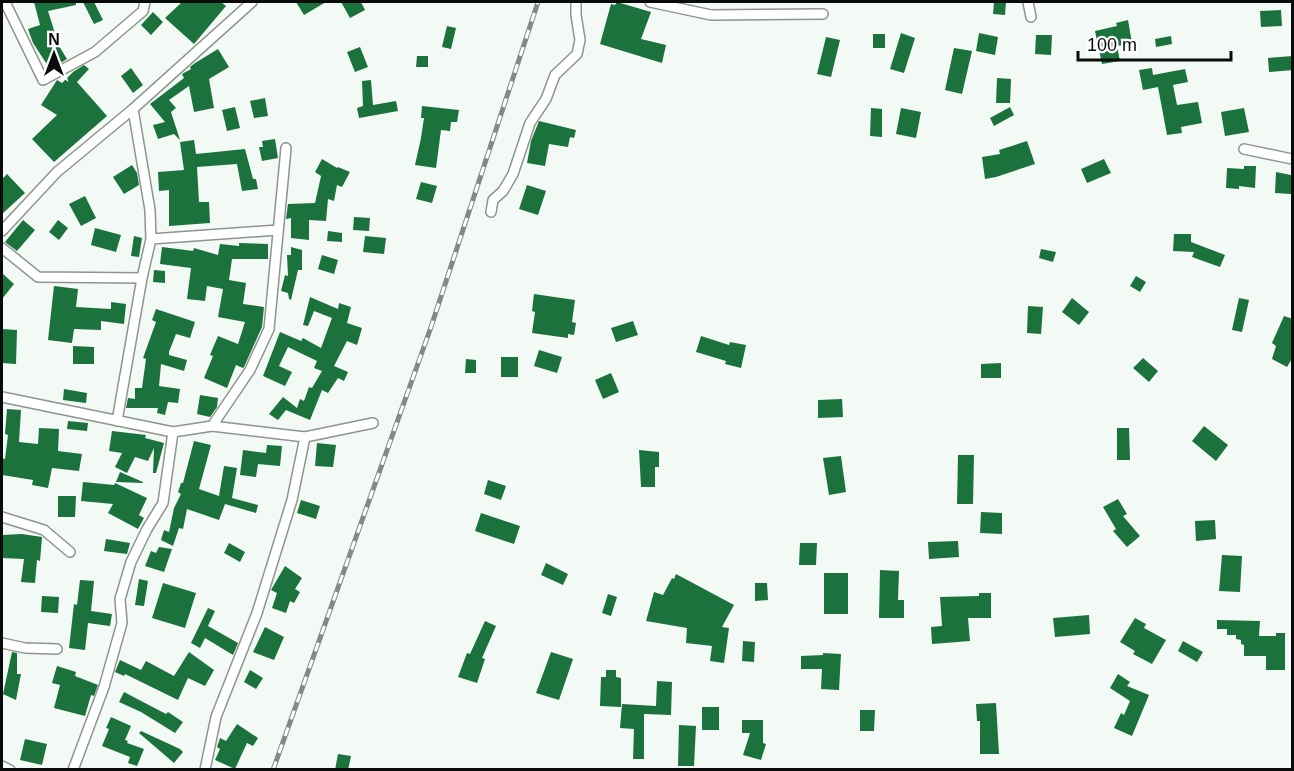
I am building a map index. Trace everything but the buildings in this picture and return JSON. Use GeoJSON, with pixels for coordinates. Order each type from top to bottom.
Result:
{"type":"FeatureCollection","features":[{"type":"Feature","properties":{"kind":"street"},"geometry":{"type":"LineString","coordinates":[[5,2],[43,80],[95,52],[143,11],[144,2]]}},
{"type":"Feature","properties":{"kind":"street"},"geometry":{"type":"LineString","coordinates":[[2,231],[57,172],[133,109],[252,2]]}},
{"type":"Feature","properties":{"kind":"street"},"geometry":{"type":"LineString","coordinates":[[491,212],[493,200],[503,191],[513,174],[530,123],[546,99],[555,75],[577,54],[580,40],[576,2]]}},
{"type":"Feature","properties":{"kind":"street"},"geometry":{"type":"LineString","coordinates":[[650,2],[711,15],[823,15]]}},
{"type":"Feature","properties":{"kind":"street"},"geometry":{"type":"LineString","coordinates":[[1028,2],[1031,17]]}},
{"type":"Feature","properties":{"kind":"street"},"geometry":{"type":"LineString","coordinates":[[117,421],[151,239],[150,210],[133,109]]}},
{"type":"Feature","properties":{"kind":"street"},"geometry":{"type":"LineString","coordinates":[[212,426],[250,370],[269,329],[286,148]]}},
{"type":"Feature","properties":{"kind":"street"},"geometry":{"type":"LineString","coordinates":[[1244,149],[1293,159]]}},
{"type":"Feature","properties":{"kind":"street"},"geometry":{"type":"LineString","coordinates":[[151,239],[278,230]]}},
{"type":"Feature","properties":{"kind":"street"},"geometry":{"type":"LineString","coordinates":[[2,248],[38,277],[142,278]]}},
{"type":"Feature","properties":{"kind":"street"},"geometry":{"type":"LineString","coordinates":[[2,397],[173,432],[212,426],[305,437],[373,423]]}},
{"type":"Feature","properties":{"kind":"street"},"geometry":{"type":"LineString","coordinates":[[73,770],[104,687],[122,623],[120,599],[131,562],[163,503],[173,432]]}},
{"type":"Feature","properties":{"kind":"street"},"geometry":{"type":"LineString","coordinates":[[205,770],[216,717],[257,613],[292,500],[305,437]]}},
{"type":"Feature","properties":{"kind":"street"},"geometry":{"type":"LineString","coordinates":[[2,518],[44,530],[70,552]]}},
{"type":"Feature","properties":{"kind":"street"},"geometry":{"type":"LineString","coordinates":[[2,643],[25,648],[57,649]]}},
{"type":"Feature","properties":{"kind":"street"},"geometry":{"type":"LineString","coordinates":[[2,766],[10,770]]}},
{"type":"Feature","properties":{"kind":"railway"},"geometry":{"type":"LineString","coordinates":[[273,770],[431,327],[538,2]]}}]}
